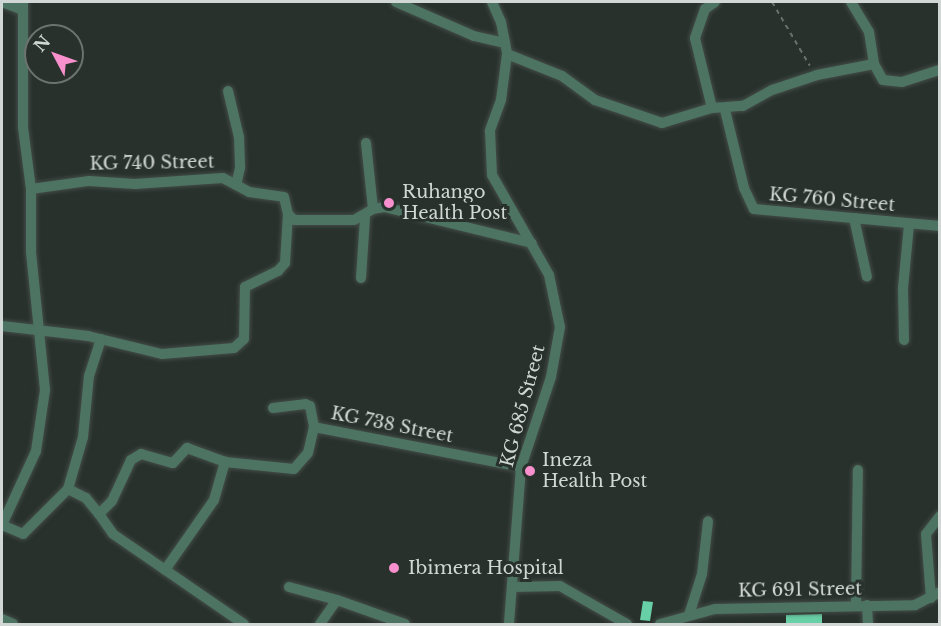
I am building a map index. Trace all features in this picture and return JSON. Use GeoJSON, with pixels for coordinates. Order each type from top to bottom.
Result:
{"type":"FeatureCollection","features":[{"type":"Feature","properties":{"kind":"street"},"geometry":{"type":"LineString","coordinates":[[2,2],[23,6],[23,127],[31,189],[31,252],[41,331],[45,390],[42,425],[23,486],[2,525],[23,534],[68,489],[83,437],[89,376],[101,339]]}},
{"type":"Feature","properties":{"kind":"street"},"geometry":{"type":"LineString","coordinates":[[396,2],[506,48],[562,76],[595,100],[662,123],[684,119],[712,108],[725,110],[817,75],[874,64]]}},
{"type":"Feature","properties":{"kind":"street","name":"KG 685 Street"},"geometry":{"type":"LineString","coordinates":[[492,2],[506,48],[503,89],[490,131],[492,175],[520,229],[532,243],[552,285],[560,327],[551,377],[521,467],[512,556],[513,587],[509,624]]}},
{"type":"Feature","properties":{"kind":"street"},"geometry":{"type":"LineString","coordinates":[[712,108],[695,38],[705,9],[715,2]]}},
{"type":"Feature","properties":{"kind":"street"},"geometry":{"type":"LineString","coordinates":[[851,2],[869,32],[874,64],[879,77],[890,82],[915,80],[939,70]]}},
{"type":"Feature","properties":{"kind":"street"},"geometry":{"type":"LineString","coordinates":[[228,91],[239,137],[240,168],[236,185]]}},
{"type":"Feature","properties":{"kind":"street","name":"KG 760 Street"},"geometry":{"type":"LineString","coordinates":[[725,110],[752,208],[939,226]]}},
{"type":"Feature","properties":{"kind":"street"},"geometry":{"type":"LineString","coordinates":[[361,278],[369,213],[366,143]]}},
{"type":"Feature","properties":{"kind":"street","name":"KG 740 Street"},"geometry":{"type":"LineString","coordinates":[[31,189],[89,181],[135,184],[226,179],[249,192],[284,197],[288,214]]}},
{"type":"Feature","properties":{"kind":"street"},"geometry":{"type":"LineString","coordinates":[[2,326],[101,339],[162,354],[238,346],[244,339],[243,290],[251,281],[282,268],[288,214],[301,221],[369,213],[384,207],[532,243]]}},
{"type":"Feature","properties":{"kind":"street"},"geometry":{"type":"LineString","coordinates":[[854,218],[867,277]]}},
{"type":"Feature","properties":{"kind":"street"},"geometry":{"type":"LineString","coordinates":[[904,340],[903,288],[909,224]]}},
{"type":"Feature","properties":{"kind":"street"},"geometry":{"type":"LineString","coordinates":[[273,408],[305,404],[310,406],[314,427]]}},
{"type":"Feature","properties":{"kind":"street","name":"KG 738 Street"},"geometry":{"type":"LineString","coordinates":[[99,514],[112,501],[136,455],[173,463],[187,448],[225,462],[294,469],[308,453],[314,427],[521,467]]}},
{"type":"Feature","properties":{"kind":"street"},"geometry":{"type":"LineString","coordinates":[[165,570],[214,500],[225,462]]}},
{"type":"Feature","properties":{"kind":"street"},"geometry":{"type":"LineString","coordinates":[[858,470],[862,605],[868,624]]}},
{"type":"Feature","properties":{"kind":"street"},"geometry":{"type":"LineString","coordinates":[[68,489],[86,498],[113,534],[244,624]]}},
{"type":"Feature","properties":{"kind":"street"},"geometry":{"type":"LineString","coordinates":[[935,595],[926,534],[939,516]]}},
{"type":"Feature","properties":{"kind":"street"},"geometry":{"type":"LineString","coordinates":[[689,615],[702,574],[708,521]]}},
{"type":"Feature","properties":{"kind":"street"},"geometry":{"type":"LineString","coordinates":[[513,587],[560,586],[627,624]]}},
{"type":"Feature","properties":{"kind":"street"},"geometry":{"type":"LineString","coordinates":[[289,587],[337,600],[405,624]]}},
{"type":"Feature","properties":{"kind":"street","name":"KG 691 Street"},"geometry":{"type":"LineString","coordinates":[[660,624],[689,615],[724,609],[915,605],[935,595]]}},
{"type":"Feature","properties":{"kind":"street"},"geometry":{"type":"LineString","coordinates":[[320,624],[337,600]]}},
{"type":"Feature","properties":{"kind":"street"},"geometry":{"type":"LineString","coordinates":[[2,619],[13,624]]}},
{"type":"Feature","properties":{"kind":"path"},"geometry":{"type":"LineString","coordinates":[[772,2],[817,75]]}},
{"type":"Feature","properties":{"kind":"building"},"geometry":{"type":"Polygon","coordinates":[[[643,601],[653,602],[650,621],[640,620],[643,601]]]}},
{"type":"Feature","properties":{"kind":"building"},"geometry":{"type":"Polygon","coordinates":[[[822,614],[822,624],[786,624],[786,615],[822,614]]]}},
{"type":"Feature","properties":{"kind":"place","name":"Ruhango Health Post"},"geometry":{"type":"Point","coordinates":[389,203]}},
{"type":"Feature","properties":{"kind":"place","name":"Ineza Health Post"},"geometry":{"type":"Point","coordinates":[530,471]}},
{"type":"Feature","properties":{"kind":"place","name":"Ibimera Hospital"},"geometry":{"type":"Point","coordinates":[394,568]}}]}
